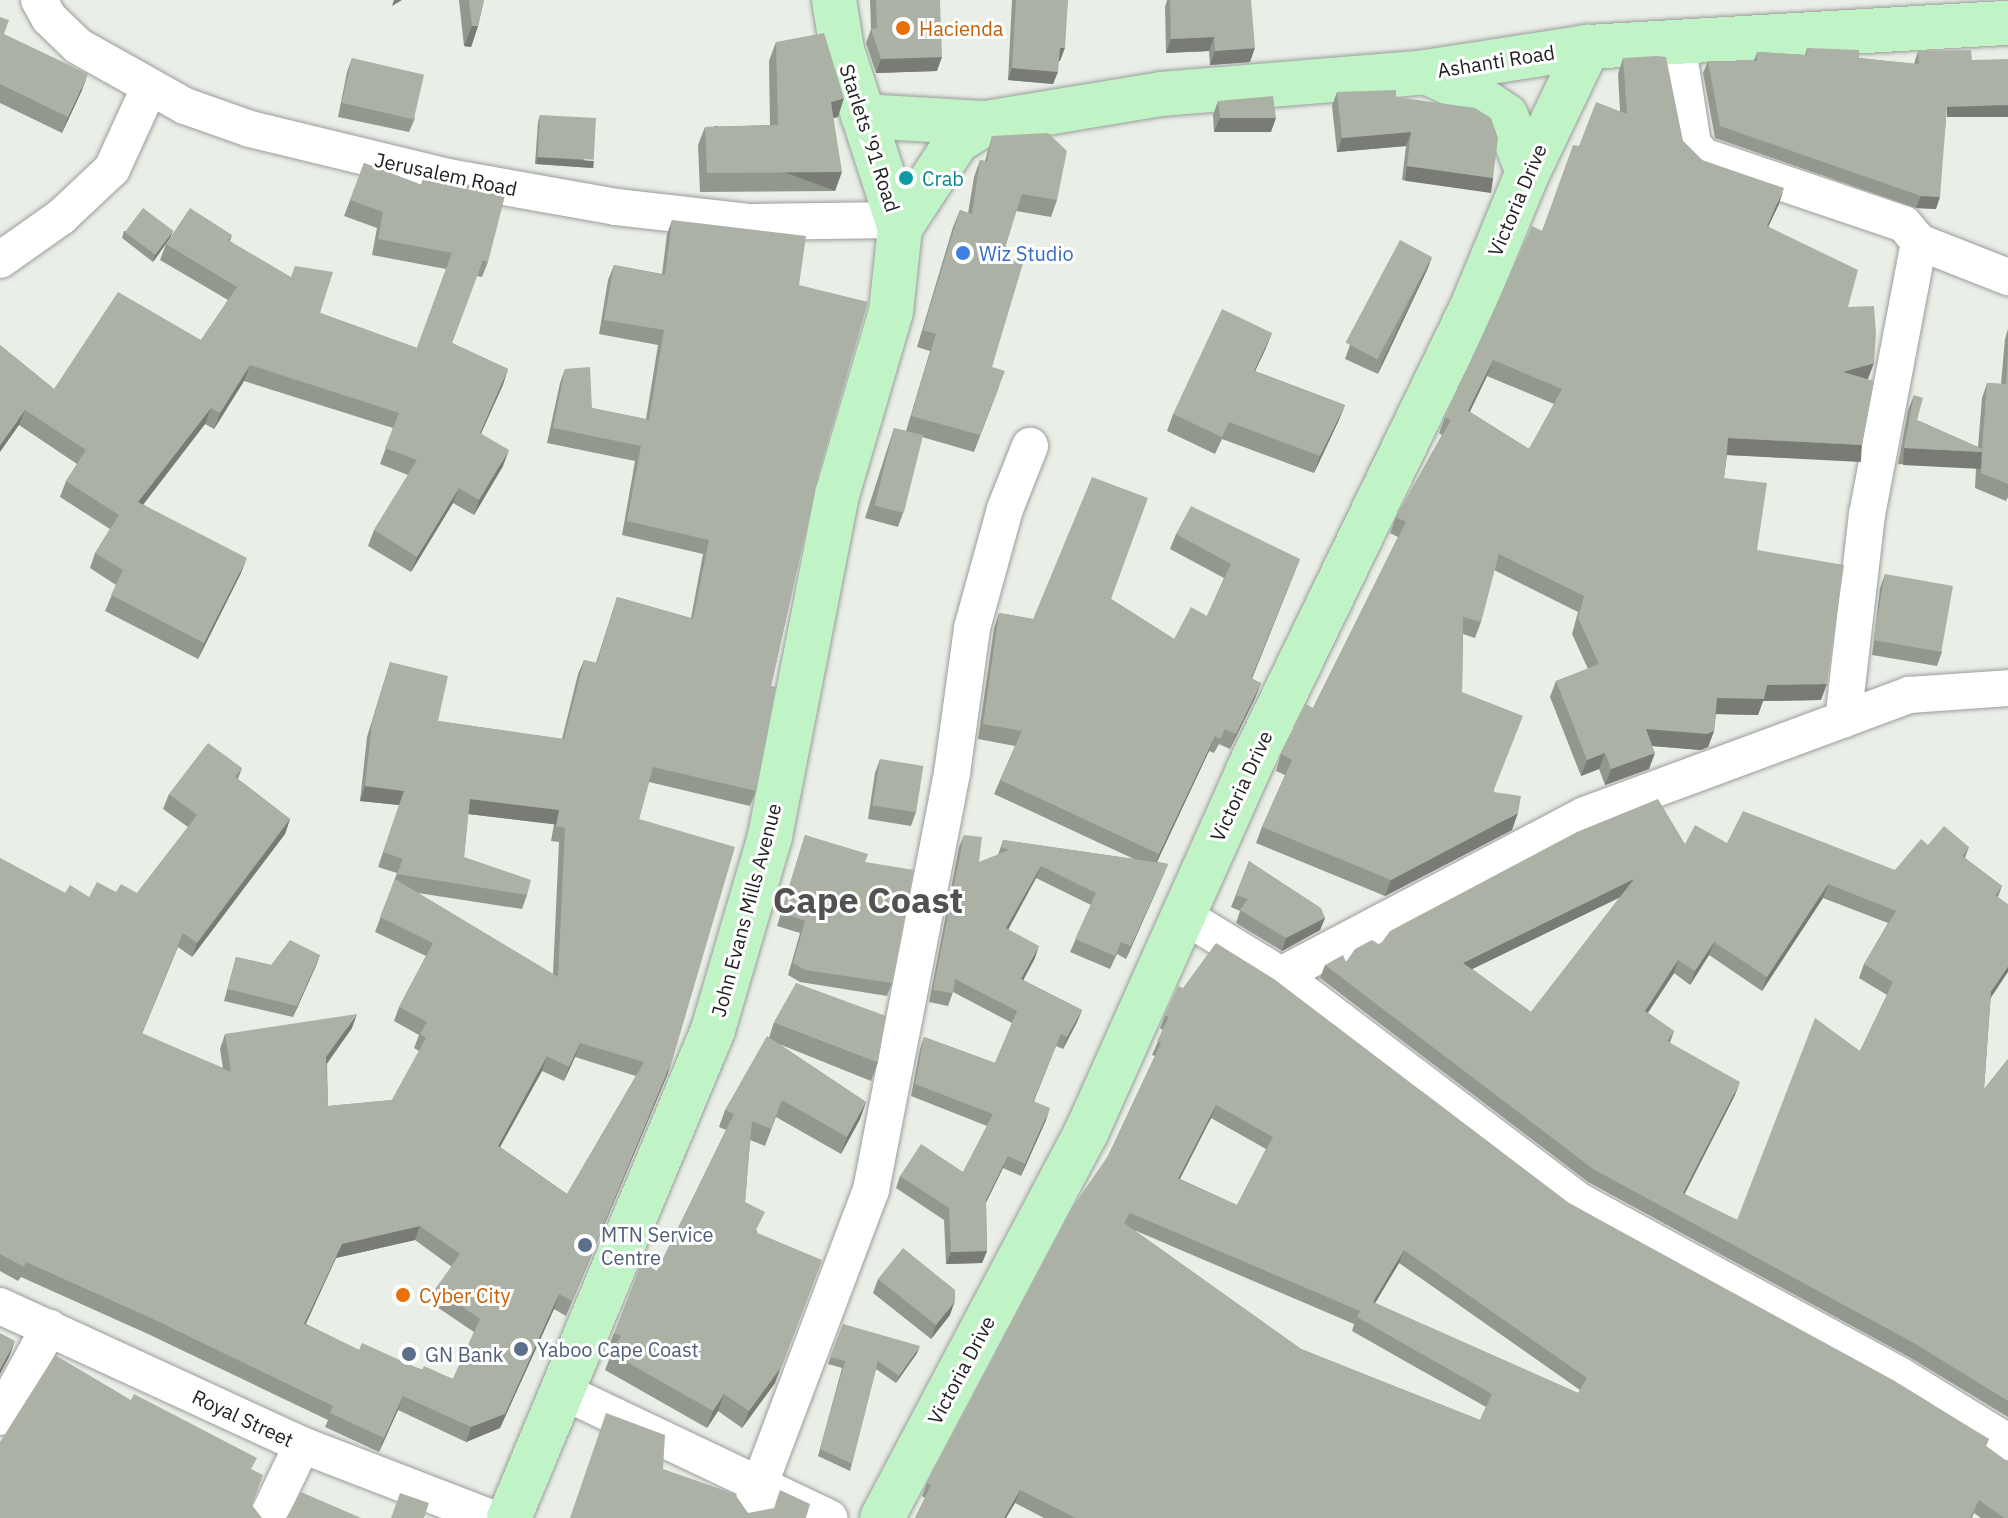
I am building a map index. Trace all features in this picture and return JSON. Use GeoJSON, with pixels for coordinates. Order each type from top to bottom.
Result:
{"type":"FeatureCollection","features":[{"type":"Feature","properties":{"kind":"street","name":"Jerusalem Road"},"geometry":{"type":"LineString","coordinates":[[39,0],[49,18],[78,46],[149,88],[250,129],[448,177],[616,207],[750,222],[898,224]]}},
{"type":"Feature","properties":{"kind":"street","name":"Starlets '91 Road"},"geometry":{"type":"LineString","coordinates":[[834,0],[842,50],[898,224]]}},
{"type":"Feature","properties":{"kind":"street","name":"Ashanti Road"},"geometry":{"type":"LineString","coordinates":[[863,116],[986,123],[1161,94],[1426,72],[1588,47],[1677,42],[1819,18],[2008,23]]}},
{"type":"Feature","properties":{"kind":"street"},"geometry":{"type":"LineString","coordinates":[[1677,42],[1693,144],[1703,156],[1904,224],[1919,242],[2008,277]]}},
{"type":"Feature","properties":{"kind":"street","name":"Victoria Drive"},"geometry":{"type":"LineString","coordinates":[[882,1518],[1086,1133],[1181,914],[1472,307],[1528,172],[1588,47]]}},
{"type":"Feature","properties":{"kind":"street"},"geometry":{"type":"LineString","coordinates":[[1426,72],[1472,93],[1506,116],[1528,172]]}},
{"type":"Feature","properties":{"kind":"street"},"geometry":{"type":"LineString","coordinates":[[0,260],[61,217],[112,169],[149,88]]}},
{"type":"Feature","properties":{"kind":"street","name":"Ashanti Road"},"geometry":{"type":"LineString","coordinates":[[898,224],[939,162],[957,141],[986,123]]}},
{"type":"Feature","properties":{"kind":"street","name":"John Evans Mills Avenue"},"geometry":{"type":"LineString","coordinates":[[509,1518],[713,1030],[770,836],[837,495],[891,311],[898,224]]}},
{"type":"Feature","properties":{"kind":"street"},"geometry":{"type":"LineString","coordinates":[[1843,720],[1867,514],[1919,242]]}},
{"type":"Feature","properties":{"kind":"street"},"geometry":{"type":"LineString","coordinates":[[753,1502],[871,1190],[952,773],[972,628],[1005,509],[1030,446]]}},
{"type":"Feature","properties":{"kind":"street"},"geometry":{"type":"LineString","coordinates":[[1281,975],[1585,815],[1909,695],[2008,688]]}},
{"type":"Feature","properties":{"kind":"street"},"geometry":{"type":"LineString","coordinates":[[1181,914],[1281,975],[1577,1200],[1899,1375],[2008,1442]]}},
{"type":"Feature","properties":{"kind":"street","name":"Royal Street"},"geometry":{"type":"LineString","coordinates":[[0,1306],[302,1445],[491,1518]]}},
{"type":"Feature","properties":{"kind":"street"},"geometry":{"type":"LineString","coordinates":[[0,1417],[49,1328]]}},
{"type":"Feature","properties":{"kind":"street"},"geometry":{"type":"LineString","coordinates":[[562,1391],[753,1502],[829,1518]]}},
{"type":"Feature","properties":{"kind":"street"},"geometry":{"type":"LineString","coordinates":[[267,1518],[302,1445]]}},
{"type":"Feature","properties":{"kind":"building"},"geometry":{"type":"Polygon","coordinates":[[[469,0],[484,0],[478,26],[472,26],[469,0]]]}},
{"type":"Feature","properties":{"kind":"building"},"geometry":{"type":"Polygon","coordinates":[[[876,0],[940,0],[942,57],[881,59],[871,29],[877,28],[876,0]]]}},
{"type":"Feature","properties":{"kind":"building"},"geometry":{"type":"Polygon","coordinates":[[[1016,0],[1068,0],[1065,48],[1060,48],[1058,72],[1012,68],[1016,0]]]}},
{"type":"Feature","properties":{"kind":"building"},"geometry":{"type":"Polygon","coordinates":[[[1170,0],[1251,0],[1255,48],[1215,51],[1214,37],[1171,39],[1170,0]]]}},
{"type":"Feature","properties":{"kind":"building"},"geometry":{"type":"Polygon","coordinates":[[[0,17],[9,20],[4,34],[88,74],[68,117],[0,84],[0,17]]]}},
{"type":"Feature","properties":{"kind":"building"},"geometry":{"type":"Polygon","coordinates":[[[824,33],[844,98],[831,102],[842,172],[707,173],[705,127],[778,125],[776,42],[824,33]]]}},
{"type":"Feature","properties":{"kind":"building"},"geometry":{"type":"Polygon","coordinates":[[[1807,48],[1859,50],[1859,58],[1919,64],[1918,51],[1971,50],[1972,60],[2008,59],[2008,105],[1947,107],[1940,197],[1921,196],[1720,126],[1708,61],[1757,61],[1757,52],[1807,55],[1807,48]]]}},
{"type":"Feature","properties":{"kind":"building"},"geometry":{"type":"Polygon","coordinates":[[[1666,57],[1683,141],[1702,160],[1784,188],[1767,226],[1858,270],[1848,307],[1874,306],[1874,363],[1843,372],[1874,381],[1862,445],[1728,438],[1724,478],[1767,483],[1757,550],[1844,565],[1827,684],[1767,685],[1764,699],[1717,698],[1714,731],[1707,734],[1646,729],[1655,753],[1611,769],[1605,753],[1587,760],[1556,681],[1599,664],[1578,618],[1584,596],[1499,554],[1481,622],[1463,617],[1462,692],[1523,716],[1493,792],[1521,796],[1518,813],[1391,880],[1262,827],[1292,760],[1281,754],[1306,704],[1313,708],[1406,522],[1396,517],[1451,420],[1445,417],[1532,226],[1542,231],[1573,145],[1579,146],[1596,102],[1627,114],[1623,58],[1666,57]],[[1493,360],[1468,411],[1529,449],[1562,389],[1493,360]]]}},
{"type":"Feature","properties":{"kind":"building"},"geometry":{"type":"Polygon","coordinates":[[[352,58],[424,75],[414,119],[342,103],[352,58]]]}},
{"type":"Feature","properties":{"kind":"building"},"geometry":{"type":"Polygon","coordinates":[[[1396,90],[1396,97],[1475,108],[1491,118],[1498,138],[1493,178],[1407,166],[1411,132],[1342,138],[1337,92],[1396,90]]]}},
{"type":"Feature","properties":{"kind":"building"},"geometry":{"type":"Polygon","coordinates":[[[1273,96],[1276,118],[1220,118],[1218,101],[1273,96]]]}},
{"type":"Feature","properties":{"kind":"building"},"geometry":{"type":"Polygon","coordinates":[[[540,115],[596,118],[594,160],[538,157],[540,115]]]}},
{"type":"Feature","properties":{"kind":"building"},"geometry":{"type":"Polygon","coordinates":[[[1048,133],[1067,151],[1057,200],[1022,194],[1003,254],[1024,260],[992,367],[1005,371],[980,435],[911,416],[936,334],[923,330],[960,210],[972,214],[980,160],[987,162],[992,136],[1048,133]]]}},
{"type":"Feature","properties":{"kind":"building"},"geometry":{"type":"Polygon","coordinates":[[[364,163],[422,185],[424,176],[506,192],[488,262],[483,260],[452,343],[508,369],[480,433],[509,450],[479,500],[459,488],[417,557],[374,530],[417,460],[385,448],[399,413],[250,365],[220,413],[211,408],[138,502],[247,558],[204,643],[111,595],[123,570],[95,553],[119,515],[66,481],[86,450],[25,410],[0,445],[0,345],[54,389],[118,292],[201,340],[237,287],[166,244],[190,208],[232,235],[228,240],[291,277],[295,266],[333,272],[320,313],[417,348],[452,253],[378,239],[383,212],[350,200],[364,163]]]}},
{"type":"Feature","properties":{"kind":"building"},"geometry":{"type":"Polygon","coordinates":[[[143,208],[173,231],[155,255],[125,232],[143,208]]]}},
{"type":"Feature","properties":{"kind":"building"},"geometry":{"type":"Polygon","coordinates":[[[672,220],[806,236],[799,285],[868,302],[818,476],[771,686],[776,687],[756,791],[653,767],[639,819],[735,847],[673,1058],[572,1301],[559,1294],[505,1414],[471,1427],[403,1396],[384,1438],[330,1413],[333,1406],[153,1319],[26,1262],[24,1267],[0,1254],[0,858],[65,893],[70,885],[89,897],[97,882],[116,892],[121,884],[137,893],[197,815],[169,794],[208,743],[242,768],[235,777],[290,819],[197,943],[183,933],[142,1033],[231,1072],[225,1034],[357,1014],[326,1057],[328,1106],[392,1100],[426,1038],[420,1034],[427,1022],[399,1007],[433,943],[380,917],[395,879],[558,977],[565,828],[556,826],[559,810],[470,799],[464,857],[531,880],[527,895],[397,874],[403,859],[383,852],[404,791],[365,786],[372,723],[390,662],[448,676],[438,721],[564,739],[584,660],[597,663],[617,597],[693,619],[709,540],[627,521],[641,446],[553,428],[565,369],[590,367],[592,408],[649,420],[664,330],[604,320],[614,265],[665,275],[672,220]],[[580,1043],[569,1067],[547,1056],[498,1146],[567,1194],[644,1062],[580,1043]],[[420,1226],[342,1244],[304,1324],[359,1350],[362,1343],[422,1370],[424,1366],[453,1379],[480,1319],[436,1288],[460,1254],[420,1226]]]}},
{"type":"Feature","properties":{"kind":"building"},"geometry":{"type":"Polygon","coordinates":[[[1400,240],[1432,257],[1377,359],[1346,342],[1400,240]]]}},
{"type":"Feature","properties":{"kind":"building"},"geometry":{"type":"Polygon","coordinates":[[[1222,309],[1272,333],[1254,371],[1345,405],[1320,456],[1229,422],[1222,437],[1173,414],[1222,309]]]}},
{"type":"Feature","properties":{"kind":"building"},"geometry":{"type":"Polygon","coordinates":[[[2008,352],[2008,484],[1981,473],[1982,452],[1904,448],[1914,395],[1923,398],[1917,420],[1982,449],[1987,383],[2006,384],[2008,352]]]}},
{"type":"Feature","properties":{"kind":"building"},"geometry":{"type":"Polygon","coordinates":[[[894,428],[923,435],[904,513],[875,506],[894,428]]]}},
{"type":"Feature","properties":{"kind":"building"},"geometry":{"type":"Polygon","coordinates":[[[1092,477],[1148,498],[1111,599],[1174,639],[1191,607],[1207,616],[1231,564],[1176,534],[1191,506],[1300,559],[1251,678],[1261,683],[1236,734],[1225,729],[1220,739],[1215,736],[1159,854],[1000,780],[1022,731],[983,724],[999,613],[1033,619],[1092,477]]]}},
{"type":"Feature","properties":{"kind":"building"},"geometry":{"type":"Polygon","coordinates":[[[1885,574],[1953,586],[1941,652],[1873,640],[1885,574]]]}},
{"type":"Feature","properties":{"kind":"building"},"geometry":{"type":"Polygon","coordinates":[[[880,759],[923,766],[916,812],[873,805],[880,759]]]}},
{"type":"Feature","properties":{"kind":"building"},"geometry":{"type":"Polygon","coordinates":[[[1658,799],[1685,844],[1695,825],[1727,843],[1743,811],[1895,870],[1921,839],[1928,845],[1944,826],[1969,847],[1962,856],[2002,886],[1995,895],[2008,904],[2008,966],[1991,991],[1984,1089],[2008,1059],[2008,1401],[1914,1343],[1593,1169],[1325,965],[1343,955],[1346,962],[1355,949],[1372,940],[1380,945],[1390,931],[1577,832],[1658,799]],[[1634,879],[1463,963],[1531,1012],[1634,879]],[[1828,884],[1767,977],[1714,942],[1695,971],[1678,960],[1645,1011],[1674,1031],[1667,1041],[1740,1082],[1683,1193],[1737,1220],[1815,1018],[1860,1051],[1893,982],[1864,964],[1896,911],[1828,884]]]}},
{"type":"Feature","properties":{"kind":"building"},"geometry":{"type":"Polygon","coordinates":[[[805,835],[868,854],[865,862],[914,870],[892,983],[805,970],[793,963],[805,921],[781,913],[805,835]]]}},
{"type":"Feature","properties":{"kind":"building"},"geometry":{"type":"Polygon","coordinates":[[[964,835],[982,837],[979,862],[1009,850],[1001,847],[1003,840],[1168,864],[1131,946],[1121,942],[1115,956],[1075,939],[1096,893],[1041,866],[1006,928],[1039,946],[1021,979],[1082,1010],[1067,1037],[1061,1034],[1033,1101],[1050,1108],[1025,1164],[1008,1156],[986,1200],[987,1251],[951,1252],[949,1208],[900,1176],[921,1144],[963,1172],[993,1114],[915,1084],[924,1037],[995,1063],[1017,1011],[955,979],[953,993],[933,990],[964,835]]]}},
{"type":"Feature","properties":{"kind":"building"},"geometry":{"type":"Polygon","coordinates":[[[1249,861],[1321,908],[1325,918],[1286,938],[1240,910],[1248,899],[1236,895],[1249,861]]]}},
{"type":"Feature","properties":{"kind":"building"},"geometry":{"type":"Polygon","coordinates":[[[290,940],[320,955],[297,1006],[228,989],[236,957],[271,965],[290,940]]]}},
{"type":"Feature","properties":{"kind":"building"},"geometry":{"type":"Polygon","coordinates":[[[1216,943],[1274,979],[1569,1203],[1893,1380],[1989,1439],[1985,1445],[2008,1462],[2008,1518],[1979,1500],[1970,1518],[1076,1518],[1020,1490],[1004,1518],[915,1518],[931,1485],[927,1483],[1072,1208],[1108,1156],[1161,1043],[1157,1041],[1169,1017],[1165,1015],[1178,986],[1183,988],[1216,943]],[[1216,1105],[1178,1179],[1237,1205],[1273,1137],[1216,1105]],[[1130,1213],[1124,1223],[1301,1349],[1480,1420],[1492,1394],[1357,1317],[1360,1311],[1130,1213]],[[1404,1250],[1373,1302],[1578,1393],[1587,1378],[1404,1250]]]}},
{"type":"Feature","properties":{"kind":"building"},"geometry":{"type":"Polygon","coordinates":[[[796,983],[886,1016],[878,1062],[774,1022],[796,983]]]}},
{"type":"Feature","properties":{"kind":"building"},"geometry":{"type":"Polygon","coordinates":[[[767,1036],[866,1102],[847,1137],[782,1100],[771,1129],[752,1121],[745,1202],[765,1212],[755,1232],[822,1260],[782,1366],[749,1411],[724,1394],[713,1411],[611,1353],[621,1336],[614,1333],[642,1262],[657,1271],[734,1114],[725,1110],[767,1036]]]}},
{"type":"Feature","properties":{"kind":"building"},"geometry":{"type":"Polygon","coordinates":[[[903,1248],[955,1290],[955,1301],[936,1325],[878,1279],[903,1248]]]}},
{"type":"Feature","properties":{"kind":"building"},"geometry":{"type":"Polygon","coordinates":[[[843,1324],[920,1346],[899,1376],[878,1361],[852,1464],[820,1449],[845,1361],[830,1357],[843,1324]]]}},
{"type":"Feature","properties":{"kind":"building"},"geometry":{"type":"Polygon","coordinates":[[[0,1333],[15,1341],[0,1369],[0,1333]]]}},
{"type":"Feature","properties":{"kind":"building"},"geometry":{"type":"Polygon","coordinates":[[[55,1355],[131,1400],[134,1394],[257,1458],[251,1469],[263,1475],[252,1505],[262,1518],[0,1518],[0,1442],[55,1355]]]}},
{"type":"Feature","properties":{"kind":"building"},"geometry":{"type":"Polygon","coordinates":[[[606,1413],[665,1435],[663,1469],[735,1494],[748,1513],[774,1508],[780,1490],[810,1504],[806,1518],[570,1518],[606,1413]]]}},
{"type":"Feature","properties":{"kind":"building"},"geometry":{"type":"Polygon","coordinates":[[[301,1492],[361,1518],[286,1518],[301,1492]]]}},
{"type":"Feature","properties":{"kind":"building"},"geometry":{"type":"Polygon","coordinates":[[[400,1493],[429,1503],[424,1518],[391,1518],[400,1493]]]}},
{"type":"Feature","properties":{"kind":"place","name":"Hacienda"},"geometry":{"type":"Point","coordinates":[903,28]}},
{"type":"Feature","properties":{"kind":"place","name":"Crab"},"geometry":{"type":"Point","coordinates":[906,178]}},
{"type":"Feature","properties":{"kind":"place","name":"Wiz Studio"},"geometry":{"type":"Point","coordinates":[963,253]}},
{"type":"Feature","properties":{"kind":"place","name":"MTN Service Centre"},"geometry":{"type":"Point","coordinates":[585,1245]}},
{"type":"Feature","properties":{"kind":"place","name":"Cyber City"},"geometry":{"type":"Point","coordinates":[403,1295]}},
{"type":"Feature","properties":{"kind":"place","name":"Yaboo Cape Coast"},"geometry":{"type":"Point","coordinates":[521,1349]}},
{"type":"Feature","properties":{"kind":"place","name":"GN Bank"},"geometry":{"type":"Point","coordinates":[409,1354]}},
{"type":"Feature","properties":{"kind":"district","name":"Cape Coast"},"geometry":{"type":"Point","coordinates":[868,900]}}]}
